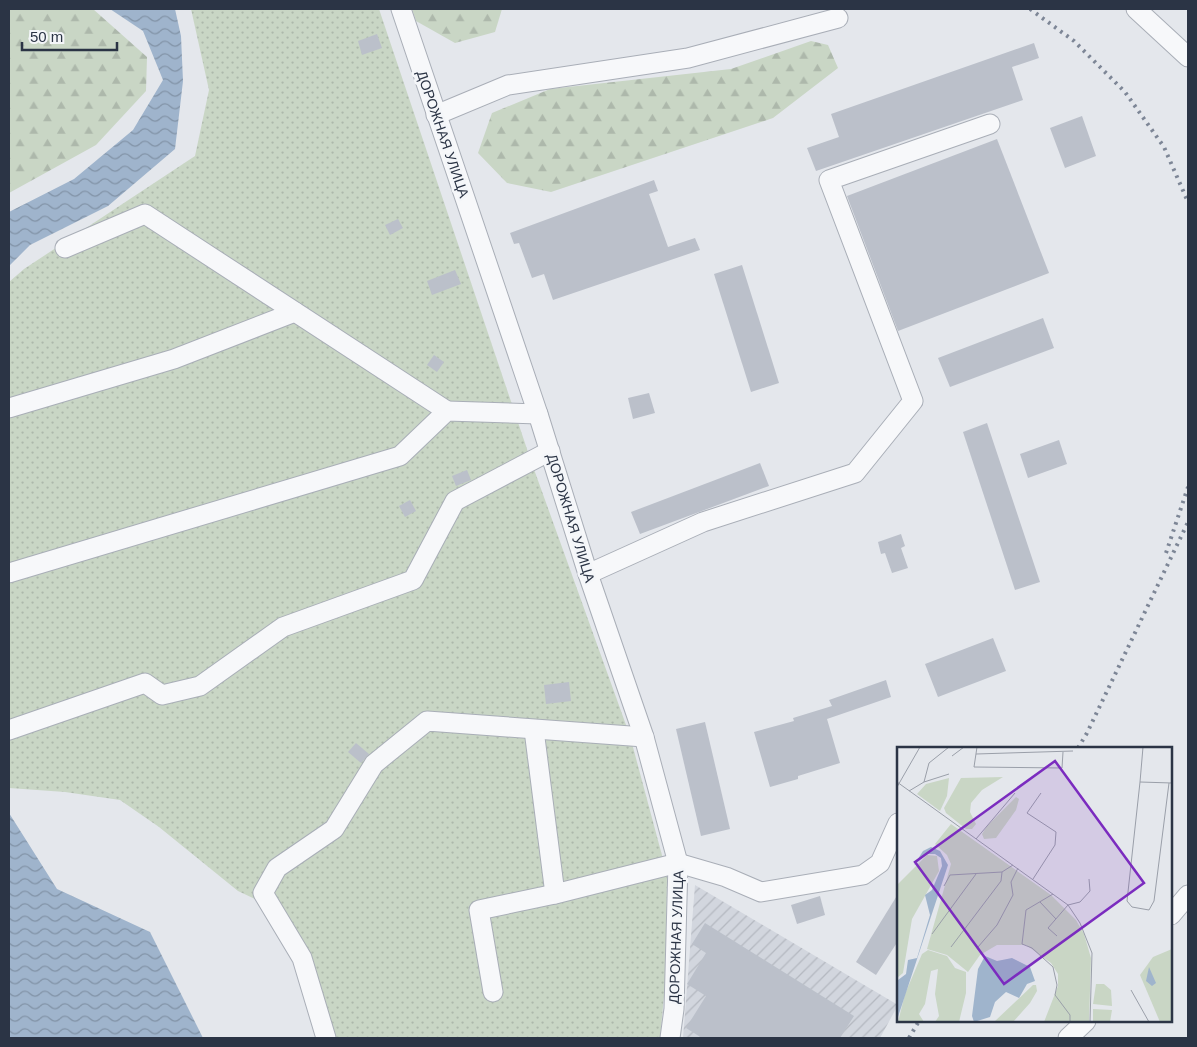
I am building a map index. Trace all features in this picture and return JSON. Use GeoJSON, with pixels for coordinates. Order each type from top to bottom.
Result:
{"type":"FeatureCollection","features":[{"type":"Feature","properties":{"kind":"street","name":"ДОРОЖНАЯ УЛИЦА"},"geometry":{"type":"LineString","coordinates":[[401,9],[538,414],[588,574],[644,737],[678,863],[674,1009],[670,1038]]}},
{"type":"Feature","properties":{"kind":"street"},"geometry":{"type":"LineString","coordinates":[[1136,9],[1188,57]]}},
{"type":"Feature","properties":{"kind":"street"},"geometry":{"type":"LineString","coordinates":[[436,114],[508,85],[688,58],[838,18]]}},
{"type":"Feature","properties":{"kind":"street"},"geometry":{"type":"LineString","coordinates":[[588,574],[703,522],[854,473],[913,401],[829,180],[990,124]]}},
{"type":"Feature","properties":{"kind":"street"},"geometry":{"type":"LineString","coordinates":[[65,248],[145,214],[447,412],[538,414]]}},
{"type":"Feature","properties":{"kind":"street"},"geometry":{"type":"LineString","coordinates":[[9,408],[174,360],[294,312]]}},
{"type":"Feature","properties":{"kind":"street"},"geometry":{"type":"LineString","coordinates":[[9,573],[400,456],[447,412]]}},
{"type":"Feature","properties":{"kind":"street"},"geometry":{"type":"LineString","coordinates":[[9,730],[145,683],[162,695],[200,686],[283,626],[413,580],[455,501],[550,451]]}},
{"type":"Feature","properties":{"kind":"street"},"geometry":{"type":"LineString","coordinates":[[326,1038],[302,958],[263,893],[277,868],[334,829],[374,764],[426,721],[644,737]]}},
{"type":"Feature","properties":{"kind":"street"},"geometry":{"type":"LineString","coordinates":[[534,730],[555,894]]}},
{"type":"Feature","properties":{"kind":"street"},"geometry":{"type":"LineString","coordinates":[[493,992],[479,910],[555,894],[678,863],[726,877],[761,892],[863,875],[880,863],[897,825]]}},
{"type":"Feature","properties":{"kind":"street"},"geometry":{"type":"LineString","coordinates":[[1172,914],[1188,895]]}},
{"type":"Feature","properties":{"kind":"street"},"geometry":{"type":"LineString","coordinates":[[1068,1038],[1085,1022]]}},
{"type":"Feature","properties":{"kind":"shaded area"},"geometry":{"type":"Polygon","coordinates":[[[695,885],[897,1004],[880,1038],[683,1038],[695,885]]]}},
{"type":"Feature","properties":{"kind":"green space"},"geometry":{"type":"Polygon","coordinates":[[[9,9],[93,9],[147,57],[146,91],[96,145],[9,193],[9,9]]]}},
{"type":"Feature","properties":{"kind":"green space"},"geometry":{"type":"Polygon","coordinates":[[[191,9],[379,9],[531,461],[630,736],[667,874],[666,976],[660,1038],[324,1038],[287,914],[238,891],[159,827],[120,800],[65,792],[9,788],[9,282],[24,269],[195,156],[209,90],[191,9]]]}},
{"type":"Feature","properties":{"kind":"green space"},"geometry":{"type":"Polygon","coordinates":[[[412,9],[502,9],[495,32],[455,43],[416,21],[412,9]]]}},
{"type":"Feature","properties":{"kind":"green space"},"geometry":{"type":"Polygon","coordinates":[[[811,41],[828,45],[838,68],[773,118],[551,192],[507,183],[478,153],[492,113],[550,89],[731,69],[811,41]]]}},
{"type":"Feature","properties":{"kind":"water"},"geometry":{"type":"Polygon","coordinates":[[[110,9],[175,9],[181,36],[183,81],[175,149],[108,206],[30,245],[9,266],[9,212],[74,179],[133,130],[163,80],[143,31],[110,9]]]}},
{"type":"Feature","properties":{"kind":"water"},"geometry":{"type":"Polygon","coordinates":[[[9,813],[57,889],[150,932],[203,1038],[9,1038],[9,813]]]}},
{"type":"Feature","properties":{"kind":"building"},"geometry":{"type":"Polygon","coordinates":[[[377,34],[382,48],[362,55],[358,41],[377,34]]]}},
{"type":"Feature","properties":{"kind":"building"},"geometry":{"type":"Polygon","coordinates":[[[1034,43],[1039,58],[1012,67],[1023,100],[816,171],[807,148],[839,137],[831,114],[1034,43]]]}},
{"type":"Feature","properties":{"kind":"building"},"geometry":{"type":"Polygon","coordinates":[[[1082,116],[1096,156],[1065,168],[1050,128],[1082,116]]]}},
{"type":"Feature","properties":{"kind":"building"},"geometry":{"type":"Polygon","coordinates":[[[997,139],[1049,273],[898,331],[847,196],[997,139]]]}},
{"type":"Feature","properties":{"kind":"building"},"geometry":{"type":"Polygon","coordinates":[[[654,180],[658,191],[649,194],[668,247],[695,238],[700,250],[553,300],[544,274],[532,278],[519,243],[514,244],[510,233],[654,180]]]}},
{"type":"Feature","properties":{"kind":"building"},"geometry":{"type":"Polygon","coordinates":[[[398,219],[403,228],[390,235],[385,225],[398,219]]]}},
{"type":"Feature","properties":{"kind":"building"},"geometry":{"type":"Polygon","coordinates":[[[742,265],[779,383],[751,392],[714,274],[742,265]]]}},
{"type":"Feature","properties":{"kind":"building"},"geometry":{"type":"Polygon","coordinates":[[[455,270],[461,284],[432,295],[427,281],[455,270]]]}},
{"type":"Feature","properties":{"kind":"building"},"geometry":{"type":"Polygon","coordinates":[[[1043,318],[1054,348],[950,387],[938,358],[1043,318]]]}},
{"type":"Feature","properties":{"kind":"building"},"geometry":{"type":"Polygon","coordinates":[[[434,355],[444,362],[437,372],[427,365],[434,355]]]}},
{"type":"Feature","properties":{"kind":"building"},"geometry":{"type":"Polygon","coordinates":[[[649,393],[655,413],[633,419],[628,398],[649,393]]]}},
{"type":"Feature","properties":{"kind":"building"},"geometry":{"type":"Polygon","coordinates":[[[987,423],[1040,582],[1015,590],[963,432],[987,423]]]}},
{"type":"Feature","properties":{"kind":"building"},"geometry":{"type":"Polygon","coordinates":[[[1059,440],[1067,464],[1028,478],[1020,454],[1059,440]]]}},
{"type":"Feature","properties":{"kind":"building"},"geometry":{"type":"Polygon","coordinates":[[[760,463],[769,486],[640,534],[631,512],[760,463]]]}},
{"type":"Feature","properties":{"kind":"building"},"geometry":{"type":"Polygon","coordinates":[[[467,470],[471,480],[456,486],[452,476],[467,470]]]}},
{"type":"Feature","properties":{"kind":"building"},"geometry":{"type":"Polygon","coordinates":[[[410,500],[416,511],[405,517],[399,506],[410,500]]]}},
{"type":"Feature","properties":{"kind":"building"},"geometry":{"type":"Polygon","coordinates":[[[901,534],[905,546],[901,548],[908,568],[892,573],[885,553],[881,554],[878,542],[901,534]]]}},
{"type":"Feature","properties":{"kind":"building"},"geometry":{"type":"Polygon","coordinates":[[[993,638],[1006,671],[938,697],[925,664],[993,638]]]}},
{"type":"Feature","properties":{"kind":"building"},"geometry":{"type":"Polygon","coordinates":[[[886,680],[891,697],[827,719],[840,763],[798,776],[798,779],[770,787],[754,732],[794,721],[793,718],[832,706],[829,700],[886,680]]]}},
{"type":"Feature","properties":{"kind":"building"},"geometry":{"type":"Polygon","coordinates":[[[569,682],[571,701],[546,704],[544,685],[569,682]]]}},
{"type":"Feature","properties":{"kind":"building"},"geometry":{"type":"Polygon","coordinates":[[[705,722],[730,829],[701,836],[676,729],[705,722]]]}},
{"type":"Feature","properties":{"kind":"building"},"geometry":{"type":"Polygon","coordinates":[[[356,743],[369,754],[361,763],[348,752],[356,743]]]}},
{"type":"Feature","properties":{"kind":"building"},"geometry":{"type":"Polygon","coordinates":[[[820,896],[825,915],[797,924],[791,905],[820,896]]]}},
{"type":"Feature","properties":{"kind":"building"},"geometry":{"type":"Polygon","coordinates":[[[897,896],[897,943],[876,975],[856,962],[897,896]]]}},
{"type":"Feature","properties":{"kind":"building"},"geometry":{"type":"Polygon","coordinates":[[[705,923],[854,1016],[840,1038],[702,1038],[686,1028],[706,996],[687,984],[706,953],[692,944],[705,923]]]}},
{"type":"Feature","properties":{"kind":"railway"},"geometry":{"type":"LineString","coordinates":[[1030,9],[1074,41],[1125,92],[1164,147],[1188,202]]}},
{"type":"Feature","properties":{"kind":"railway"},"geometry":{"type":"LineString","coordinates":[[1166,553],[1188,487]]}},
{"type":"Feature","properties":{"kind":"railway"},"geometry":{"type":"LineString","coordinates":[[1079,747],[1188,522]]}},
{"type":"Feature","properties":{"kind":"railway"},"geometry":{"type":"LineString","coordinates":[[909,1038],[918,1022]]}}]}
